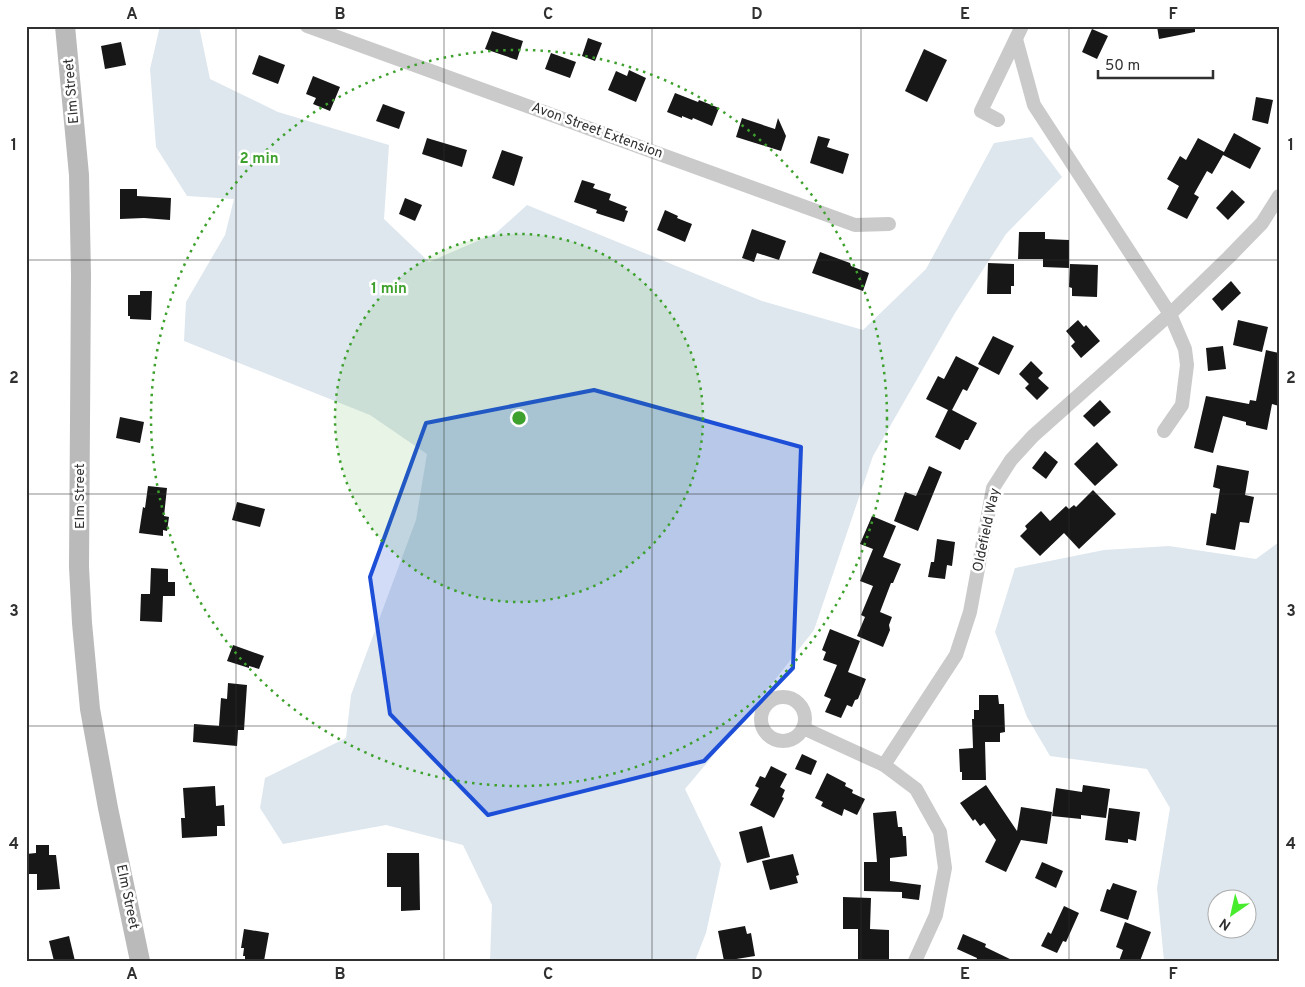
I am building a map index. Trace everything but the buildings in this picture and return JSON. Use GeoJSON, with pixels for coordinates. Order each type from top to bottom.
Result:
{"type":"FeatureCollection","features":[{"type":"Feature","properties":{"kind":"street","name":"Elm Street"},"geometry":{"type":"LineString","coordinates":[[65,26],[79,175],[81,285],[79,567],[82,624],[90,709],[140,961]]}},
{"type":"Feature","properties":{"kind":"street","name":"Avon Street Extension"},"geometry":{"type":"LineString","coordinates":[[307,26],[855,225],[889,224]]}},
{"type":"Feature","properties":{"kind":"street"},"geometry":{"type":"LineString","coordinates":[[998,120],[982,111],[1019,32]]}},
{"type":"Feature","properties":{"kind":"street"},"geometry":{"type":"LineString","coordinates":[[1019,32],[1034,105],[1170,314],[1185,349],[1186,365],[1182,405],[1164,431]]}},
{"type":"Feature","properties":{"kind":"street","name":"Oldefield Way"},"geometry":{"type":"LineString","coordinates":[[884,765],[956,656],[970,612],[994,488],[1011,460],[1033,436],[1170,314],[1262,223],[1279,196]]}},
{"type":"Feature","properties":{"kind":"street"},"geometry":{"type":"LineString","coordinates":[[803,728],[884,765],[916,789],[940,832],[945,868],[936,915],[915,961]]}},
{"type":"Feature","properties":{"kind":"highlighted area"},"geometry":{"type":"Polygon","coordinates":[[[594,390],[801,447],[793,668],[704,761],[488,815],[390,714],[370,577],[426,423],[594,390]]]}},
{"type":"Feature","properties":{"kind":"shaded area"},"geometry":{"type":"Polygon","coordinates":[[[160,26],[199,26],[210,79],[278,112],[389,145],[384,219],[429,262],[496,233],[527,205],[762,301],[863,330],[926,269],[994,143],[1032,137],[1062,177],[1006,234],[955,313],[873,456],[814,630],[748,714],[685,789],[721,864],[706,933],[695,961],[490,961],[492,905],[463,845],[386,825],[283,844],[260,808],[265,778],[346,738],[351,695],[416,520],[427,454],[370,415],[184,341],[186,302],[225,235],[234,199],[187,196],[156,147],[150,69],[160,26]]]}},
{"type":"Feature","properties":{"kind":"shaded area"},"geometry":{"type":"Polygon","coordinates":[[[1279,542],[1279,961],[1164,961],[1157,888],[1170,808],[1147,769],[1050,756],[1027,717],[995,632],[1015,568],[1104,550],[1169,546],[1256,559],[1279,542]]]}}]}
